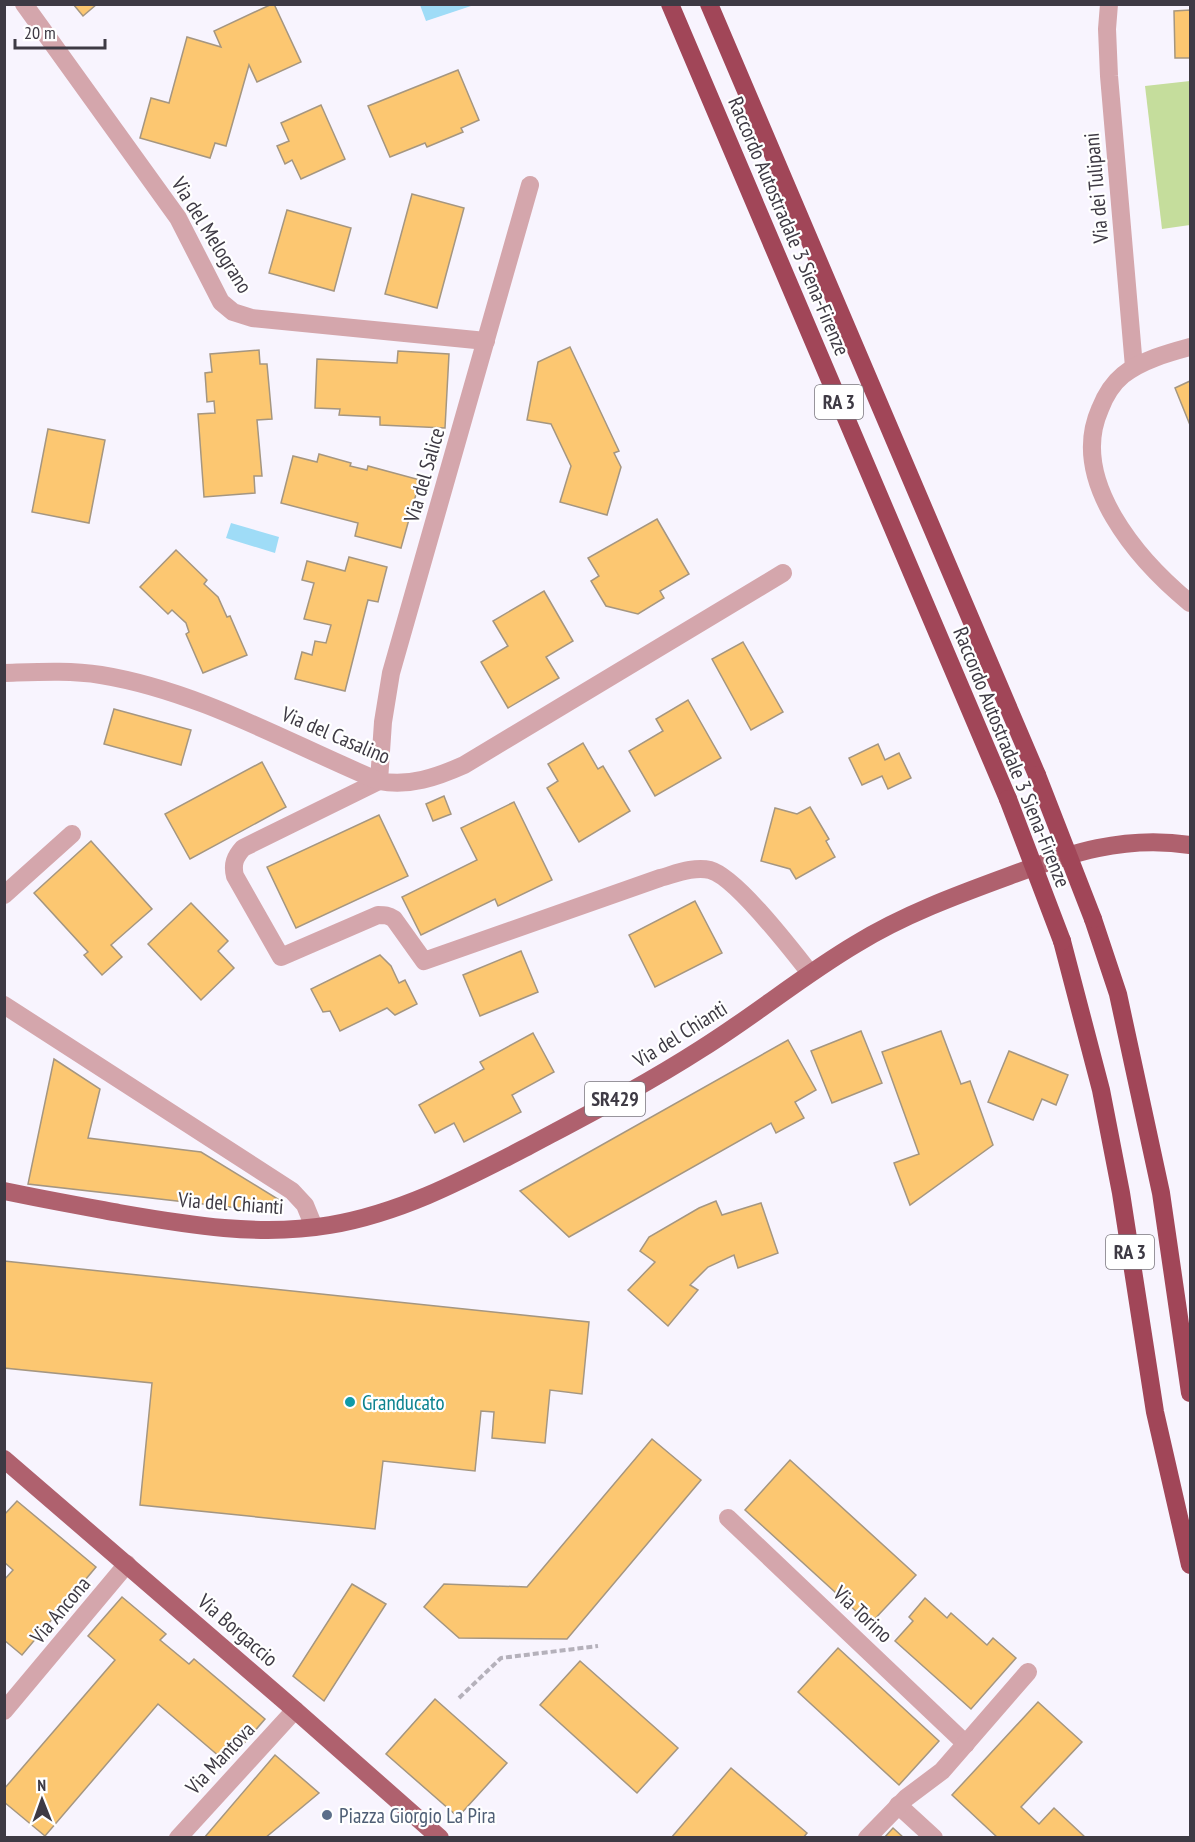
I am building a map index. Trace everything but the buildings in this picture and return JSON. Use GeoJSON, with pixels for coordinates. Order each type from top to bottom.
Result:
{"type":"FeatureCollection","features":[{"type":"Feature","properties":{"kind":"highway","name":"Raccordo Autostradale 3 Siena-Firenze"},"geometry":{"type":"LineString","coordinates":[[670,4],[1008,799],[1062,941],[1101,1089],[1121,1193],[1155,1412],[1191,1565]]}},
{"type":"Feature","properties":{"kind":"highway","name":"Raccordo Autostradale 3 Siena-Firenze"},"geometry":{"type":"LineString","coordinates":[[709,4],[1037,776],[1093,919],[1118,994],[1161,1192],[1191,1393]]}},
{"type":"Feature","properties":{"kind":"main road","name":"Via del Chianti"},"geometry":{"type":"LineString","coordinates":[[4,1191],[204,1226],[279,1230],[314,1227],[396,1209],[465,1179],[658,1075],[738,1025],[856,943],[902,920],[954,897],[1085,850],[1134,842],[1191,845]]}},
{"type":"Feature","properties":{"kind":"main road","name":"Via Borgaccio"},"geometry":{"type":"LineString","coordinates":[[4,1459],[440,1838]]}},
{"type":"Feature","properties":{"kind":"street","name":"Via del Melograno"},"geometry":{"type":"LineString","coordinates":[[24,4],[178,218],[217,295],[228,309],[252,318],[486,341]]}},
{"type":"Feature","properties":{"kind":"street","name":"Via dei Tulipani"},"geometry":{"type":"LineString","coordinates":[[1109,4],[1107,29],[1109,76],[1134,368]]}},
{"type":"Feature","properties":{"kind":"street","name":"Via del Salice"},"geometry":{"type":"LineString","coordinates":[[379,781],[383,722],[391,673],[530,185]]}},
{"type":"Feature","properties":{"kind":"street"},"geometry":{"type":"LineString","coordinates":[[1191,347],[1162,356],[1124,374],[1110,389],[1096,416],[1092,439],[1096,476],[1114,518],[1152,568],[1191,603]]}},
{"type":"Feature","properties":{"kind":"street","name":"Via del Casalino"},"geometry":{"type":"LineString","coordinates":[[4,673],[84,673],[157,688],[249,722],[379,781],[388,783],[420,780],[464,765],[783,573]]}},
{"type":"Feature","properties":{"kind":"street"},"geometry":{"type":"LineString","coordinates":[[379,781],[249,843],[237,854],[233,868],[235,876],[281,957],[378,915],[388,915],[394,919],[424,961],[660,878],[697,869],[712,871],[729,880],[810,973]]}},
{"type":"Feature","properties":{"kind":"street"},"geometry":{"type":"LineString","coordinates":[[4,895],[72,834]]}},
{"type":"Feature","properties":{"kind":"street"},"geometry":{"type":"LineString","coordinates":[[4,1005],[292,1191],[305,1206],[314,1227]]}},
{"type":"Feature","properties":{"kind":"street","name":"Via Torino"},"geometry":{"type":"LineString","coordinates":[[728,1518],[966,1744]]}},
{"type":"Feature","properties":{"kind":"street","name":"Via Ancona"},"geometry":{"type":"LineString","coordinates":[[4,1711],[127,1564]]}},
{"type":"Feature","properties":{"kind":"street"},"geometry":{"type":"LineString","coordinates":[[867,1838],[912,1792],[936,1777],[1028,1672]]}},
{"type":"Feature","properties":{"kind":"street","name":"Via Mantova"},"geometry":{"type":"LineString","coordinates":[[178,1838],[295,1710]]}},
{"type":"Feature","properties":{"kind":"street"},"geometry":{"type":"LineString","coordinates":[[898,1805],[934,1838]]}},
{"type":"Feature","properties":{"kind":"path"},"geometry":{"type":"LineString","coordinates":[[459,1698],[501,1658],[598,1646]]}},
{"type":"Feature","properties":{"kind":"green space"},"geometry":{"type":"Polygon","coordinates":[[[1190,81],[1190,225],[1162,229],[1145,86],[1190,81]]]}},
{"type":"Feature","properties":{"kind":"water"},"geometry":{"type":"Polygon","coordinates":[[[420,4],[474,5],[426,21],[420,4]]]}},
{"type":"Feature","properties":{"kind":"water"},"geometry":{"type":"Polygon","coordinates":[[[231,523],[279,537],[275,553],[226,538],[231,523]]]}},
{"type":"Feature","properties":{"kind":"place","name":"Granducato"},"geometry":{"type":"Point","coordinates":[350,1402]}},
{"type":"Feature","properties":{"kind":"place","name":"Piazza Giorgio La Pira"},"geometry":{"type":"Point","coordinates":[327,1815]}}]}
